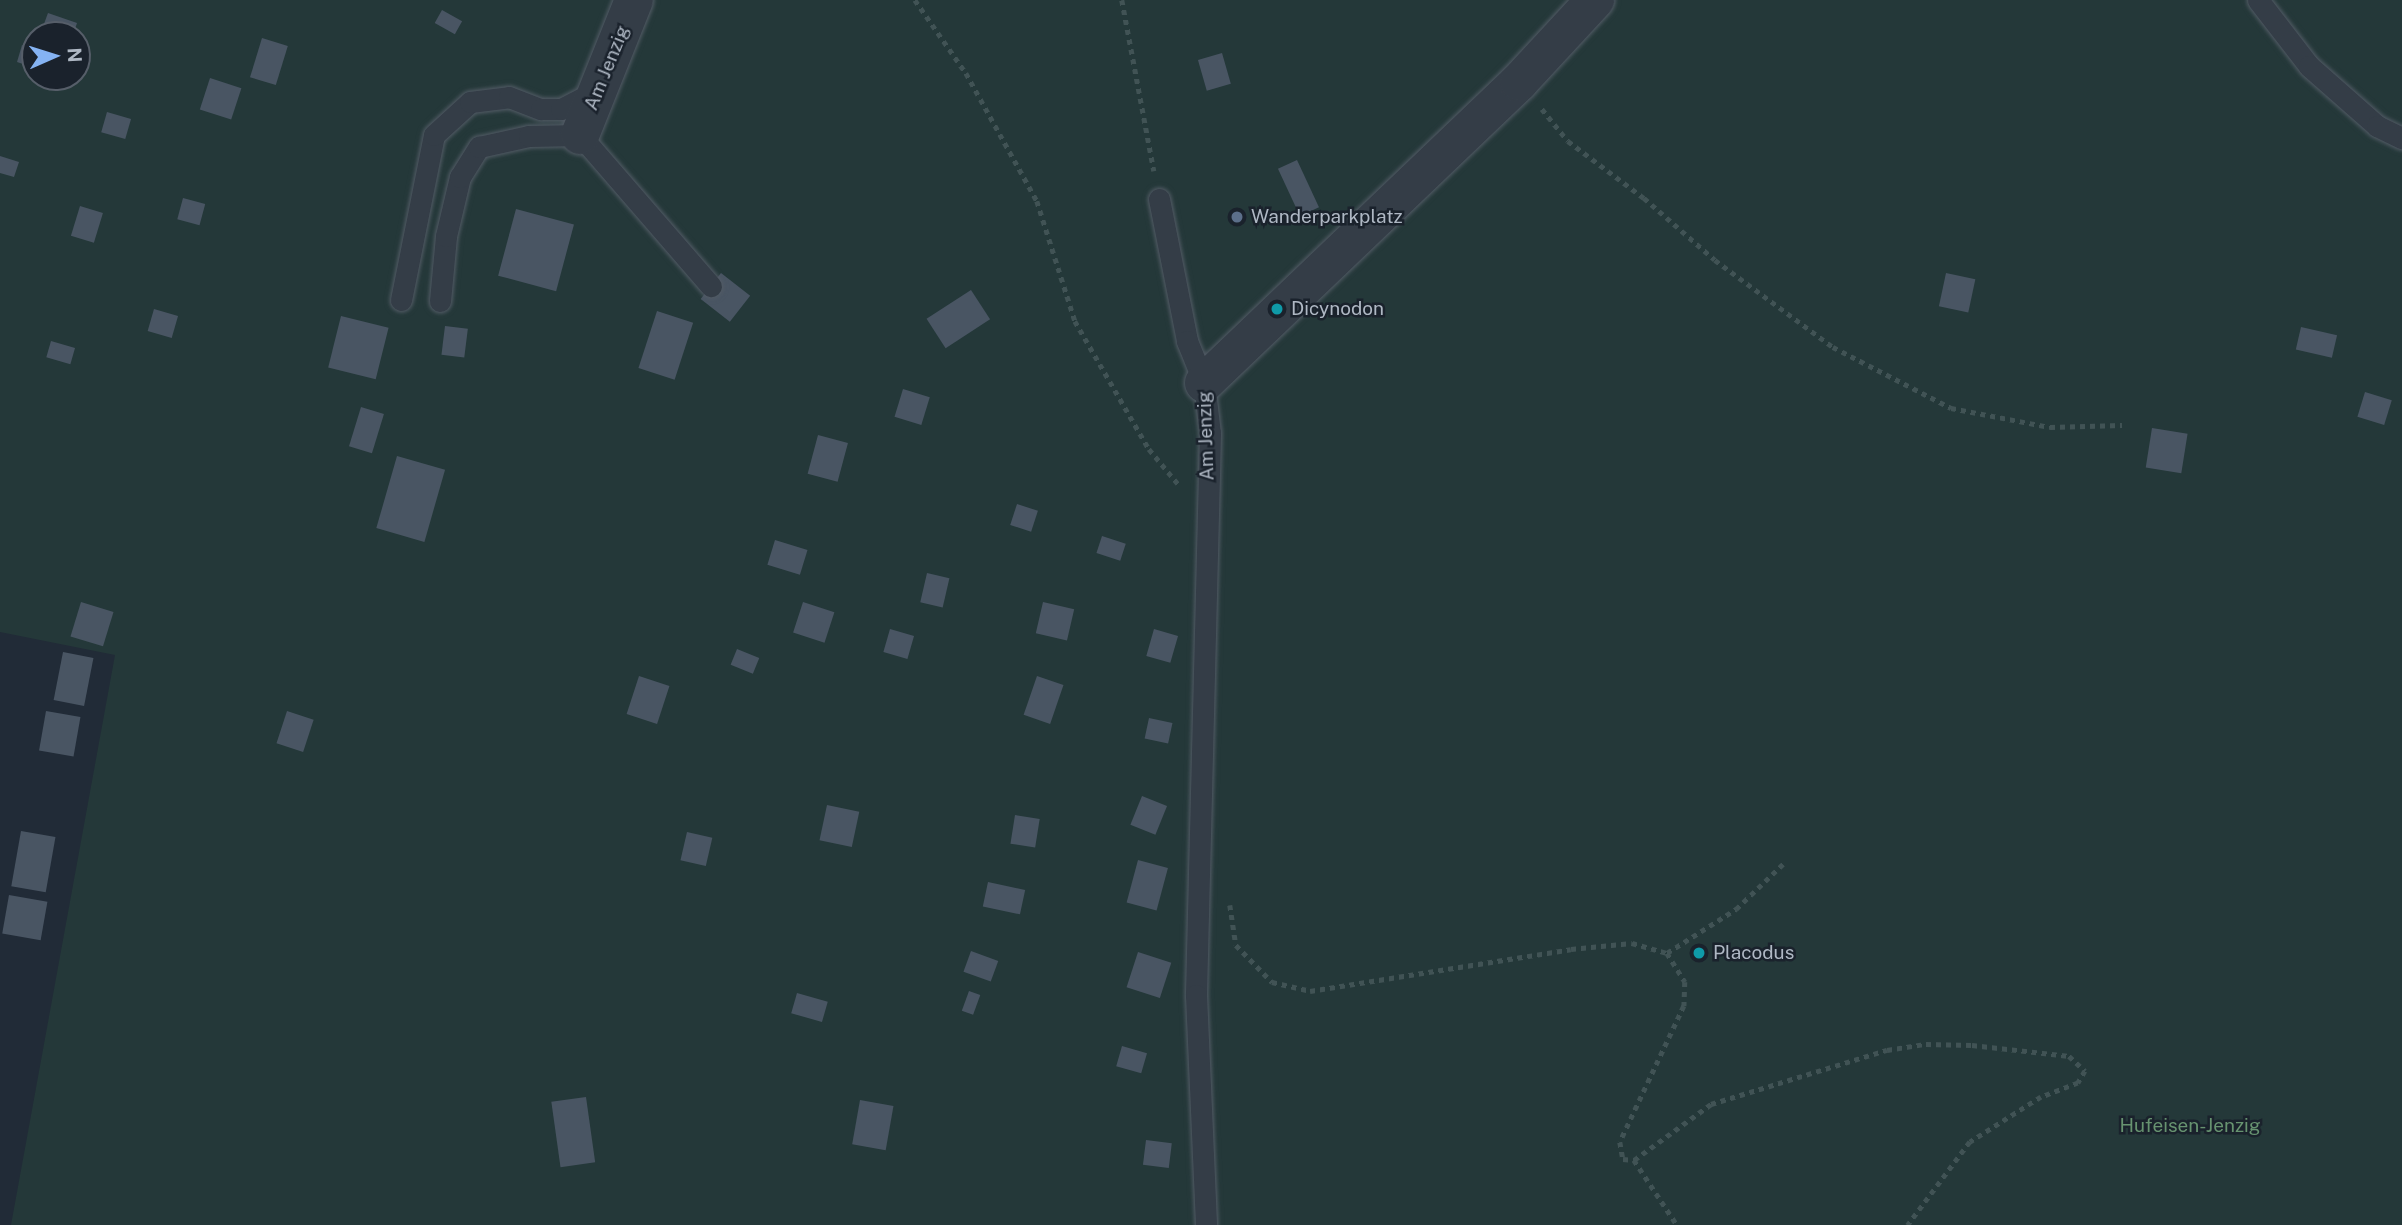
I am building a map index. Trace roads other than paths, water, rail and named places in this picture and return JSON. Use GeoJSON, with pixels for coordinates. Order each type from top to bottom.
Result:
{"type":"FeatureCollection","features":[{"type":"Feature","properties":{"kind":"street","name":"Am Jenzig"},"geometry":{"type":"LineString","coordinates":[[580,135],[634,0]]}},
{"type":"Feature","properties":{"kind":"street","name":"Am Jenzig"},"geometry":{"type":"LineString","coordinates":[[1204,383],[1519,82],[1595,0]]}},
{"type":"Feature","properties":{"kind":"lane"},"geometry":{"type":"LineString","coordinates":[[2258,0],[2309,66],[2377,126],[2402,138]]}},
{"type":"Feature","properties":{"kind":"lane"},"geometry":{"type":"LineString","coordinates":[[401,300],[434,135],[470,102],[509,97],[541,109],[561,109],[600,89]]}},
{"type":"Feature","properties":{"kind":"lane"},"geometry":{"type":"LineString","coordinates":[[440,301],[446,236],[460,177],[479,147],[529,136],[580,135],[711,286]]}},
{"type":"Feature","properties":{"kind":"lane"},"geometry":{"type":"LineString","coordinates":[[1159,199],[1186,341],[1204,383]]}},
{"type":"Feature","properties":{"kind":"lane","name":"Am Jenzig"},"geometry":{"type":"LineString","coordinates":[[1204,383],[1210,433],[1196,995],[1206,1225]]}},
{"type":"Feature","properties":{"kind":"place","name":"Wanderparkplatz"},"geometry":{"type":"Point","coordinates":[1237,217]}},
{"type":"Feature","properties":{"kind":"place","name":"Dicynodon"},"geometry":{"type":"Point","coordinates":[1277,309]}},
{"type":"Feature","properties":{"kind":"place","name":"Placodus"},"geometry":{"type":"Point","coordinates":[1699,953]}},
{"type":"Feature","properties":{"kind":"park label","name":"Hufeisen-Jenzig"},"geometry":{"type":"Point","coordinates":[2190,1126]}}]}
